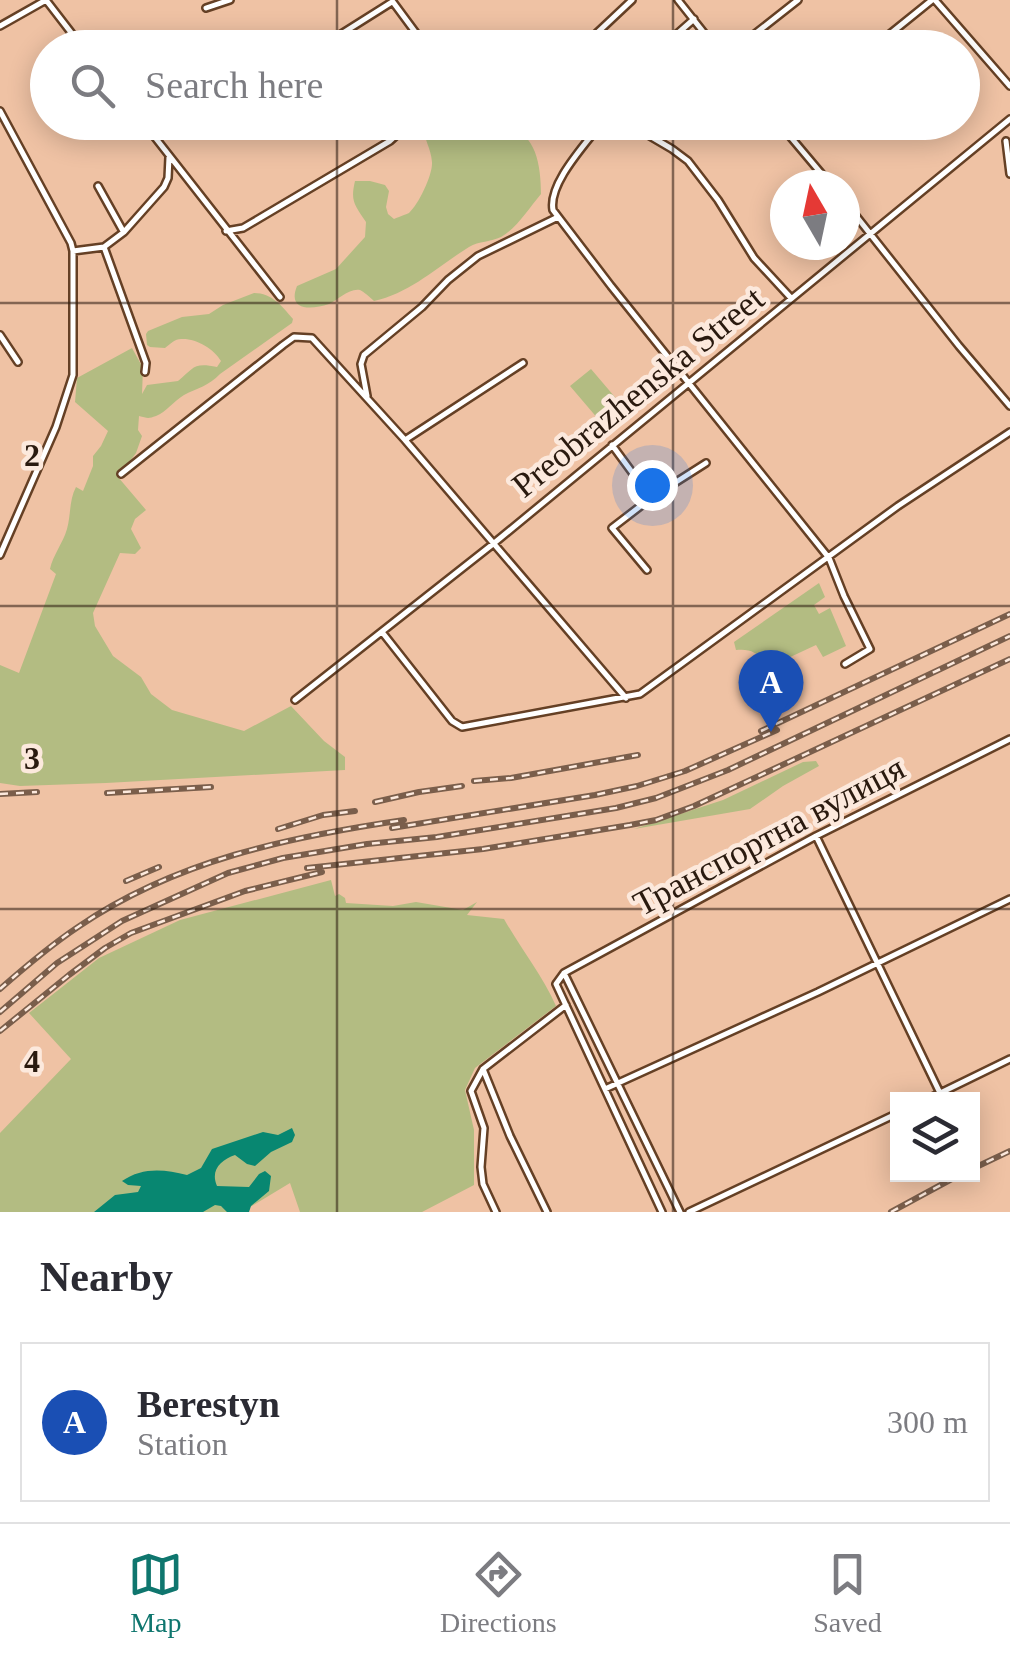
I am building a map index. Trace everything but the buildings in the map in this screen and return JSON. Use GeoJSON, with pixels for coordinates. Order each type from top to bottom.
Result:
{"type":"FeatureCollection","features":[{"type":"Feature","properties":{"kind":"street"},"geometry":{"type":"LineString","coordinates":[[0,26],[46,0],[69,30]]}},
{"type":"Feature","properties":{"kind":"street"},"geometry":{"type":"LineString","coordinates":[[206,8],[230,0]]}},
{"type":"Feature","properties":{"kind":"street"},"geometry":{"type":"LineString","coordinates":[[601,30],[632,0]]}},
{"type":"Feature","properties":{"kind":"street"},"geometry":{"type":"LineString","coordinates":[[678,0],[702,30]]}},
{"type":"Feature","properties":{"kind":"street"},"geometry":{"type":"LineString","coordinates":[[760,30],[798,0]]}},
{"type":"Feature","properties":{"kind":"street"},"geometry":{"type":"LineString","coordinates":[[895,30],[934,0],[961,30]]}},
{"type":"Feature","properties":{"kind":"street"},"geometry":{"type":"LineString","coordinates":[[354,30],[392,1],[414,30]]}},
{"type":"Feature","properties":{"kind":"street"},"geometry":{"type":"LineString","coordinates":[[681,30],[694,19]]}},
{"type":"Feature","properties":{"kind":"street"},"geometry":{"type":"LineString","coordinates":[[980,52],[1010,86]]}},
{"type":"Feature","properties":{"kind":"street"},"geometry":{"type":"LineString","coordinates":[[0,110],[73,251],[73,376],[56,426],[0,555]]}},
{"type":"Feature","properties":{"kind":"street","name":"Preobrazhenska Street"},"geometry":{"type":"LineString","coordinates":[[295,700],[493,544],[1010,119]]}},
{"type":"Feature","properties":{"kind":"street"},"geometry":{"type":"LineString","coordinates":[[998,130],[1008,144],[1010,174]]}},
{"type":"Feature","properties":{"kind":"street"},"geometry":{"type":"LineString","coordinates":[[158,140],[280,296]]}},
{"type":"Feature","properties":{"kind":"street"},"geometry":{"type":"LineString","coordinates":[[226,231],[243,228],[391,140]]}},
{"type":"Feature","properties":{"kind":"street"},"geometry":{"type":"LineString","coordinates":[[588,140],[553,194],[552,205],[829,558],[870,649],[845,664]]}},
{"type":"Feature","properties":{"kind":"street"},"geometry":{"type":"LineString","coordinates":[[658,140],[688,161],[754,258],[791,298]]}},
{"type":"Feature","properties":{"kind":"street"},"geometry":{"type":"LineString","coordinates":[[793,140],[818,170]]}},
{"type":"Feature","properties":{"kind":"street"},"geometry":{"type":"LineString","coordinates":[[73,251],[104,247],[124,232],[164,186],[169,154]]}},
{"type":"Feature","properties":{"kind":"street"},"geometry":{"type":"LineString","coordinates":[[98,186],[124,232]]}},
{"type":"Feature","properties":{"kind":"street"},"geometry":{"type":"LineString","coordinates":[[367,397],[361,364],[364,356],[478,256],[558,217]]}},
{"type":"Feature","properties":{"kind":"street"},"geometry":{"type":"LineString","coordinates":[[860,220],[1010,406]]}},
{"type":"Feature","properties":{"kind":"street"},"geometry":{"type":"LineString","coordinates":[[104,247],[146,372]]}},
{"type":"Feature","properties":{"kind":"street"},"geometry":{"type":"LineString","coordinates":[[0,335],[18,362]]}},
{"type":"Feature","properties":{"kind":"street"},"geometry":{"type":"LineString","coordinates":[[121,474],[294,337],[312,338],[406,440],[626,698]]}},
{"type":"Feature","properties":{"kind":"street"},"geometry":{"type":"LineString","coordinates":[[406,440],[523,364]]}},
{"type":"Feature","properties":{"kind":"street"},"geometry":{"type":"LineString","coordinates":[[382,632],[452,721],[462,727],[640,694],[898,506],[1010,432]]}},
{"type":"Feature","properties":{"kind":"street"},"geometry":{"type":"LineString","coordinates":[[612,445],[651,498]]}},
{"type":"Feature","properties":{"kind":"street"},"geometry":{"type":"LineString","coordinates":[[647,570],[612,528],[706,463]]}},
{"type":"Feature","properties":{"kind":"street","name":"Транспортна вулиця"},"geometry":{"type":"LineString","coordinates":[[566,1005],[556,984],[564,972],[816,836],[1010,739]]}},
{"type":"Feature","properties":{"kind":"street"},"geometry":{"type":"LineString","coordinates":[[816,836],[940,1092],[1010,1059]]}},
{"type":"Feature","properties":{"kind":"street"},"geometry":{"type":"LineString","coordinates":[[604,1089],[1010,900]]}},
{"type":"Feature","properties":{"kind":"street"},"geometry":{"type":"LineString","coordinates":[[564,972],[680,1212]]}},
{"type":"Feature","properties":{"kind":"street"},"geometry":{"type":"LineString","coordinates":[[496,1212],[483,1184],[484,1128],[471,1091],[482,1069],[566,1005],[662,1212]]}},
{"type":"Feature","properties":{"kind":"street"},"geometry":{"type":"LineString","coordinates":[[482,1069],[547,1212]]}},
{"type":"Feature","properties":{"kind":"street"},"geometry":{"type":"LineString","coordinates":[[689,1212],[890,1117]]}},
{"type":"Feature","properties":{"kind":"green space"},"geometry":{"type":"Polygon","coordinates":[[[426,140],[528,140],[537,157],[541,194],[507,233],[469,247],[400,292],[374,301],[356,290],[322,306],[308,308],[298,304],[297,286],[336,269],[365,237],[366,222],[353,199],[355,181],[385,185],[389,191],[386,207],[394,219],[409,213],[417,203],[428,181],[431,157],[426,140]]]}},
{"type":"Feature","properties":{"kind":"green space"},"geometry":{"type":"Polygon","coordinates":[[[254,293],[276,301],[293,319],[292,323],[160,414],[139,416],[138,430],[142,436],[136,453],[118,477],[146,510],[135,519],[131,529],[141,548],[135,554],[120,553],[93,613],[95,626],[113,656],[141,677],[151,694],[172,710],[244,731],[291,706],[345,757],[345,770],[106,783],[0,783],[0,665],[19,673],[56,574],[50,569],[67,529],[74,492],[76,487],[83,491],[93,456],[108,431],[75,402],[77,378],[132,348],[143,368],[142,394],[147,385],[178,381],[198,366],[217,367],[221,361],[218,357],[198,342],[181,339],[165,348],[150,347],[146,334],[182,317],[209,314],[254,293]]]}},
{"type":"Feature","properties":{"kind":"green space"},"geometry":{"type":"Polygon","coordinates":[[[591,369],[620,403],[599,420],[570,386],[591,369]]]}},
{"type":"Feature","properties":{"kind":"green space"},"geometry":{"type":"Polygon","coordinates":[[[819,583],[825,597],[814,605],[819,614],[830,608],[846,646],[823,657],[816,645],[786,659],[792,672],[787,674],[781,664],[768,669],[755,653],[736,650],[734,642],[819,583]]]}},
{"type":"Feature","properties":{"kind":"green space"},"geometry":{"type":"Polygon","coordinates":[[[816,761],[819,766],[750,809],[634,829],[723,800],[803,762],[816,761]]]}},
{"type":"Feature","properties":{"kind":"green space"},"geometry":{"type":"Polygon","coordinates":[[[331,880],[335,896],[339,894],[346,903],[393,906],[416,902],[463,910],[477,902],[467,915],[504,919],[556,1006],[475,1068],[465,1090],[474,1130],[474,1185],[422,1212],[300,1212],[290,1183],[242,1212],[0,1212],[0,1133],[71,1059],[29,1013],[99,958],[180,920],[331,880]]]}},
{"type":"Feature","properties":{"kind":"water"},"geometry":{"type":"Polygon","coordinates":[[[292,1128],[292,1142],[271,1152],[255,1166],[235,1155],[216,1170],[217,1186],[249,1187],[265,1171],[271,1176],[269,1191],[249,1212],[227,1212],[215,1205],[203,1212],[94,1212],[115,1195],[138,1192],[141,1186],[122,1181],[137,1173],[153,1170],[187,1175],[201,1168],[212,1149],[263,1132],[278,1135],[292,1128]]]}},
{"type":"Feature","properties":{"kind":"railway"},"geometry":{"type":"LineString","coordinates":[[761,731],[1010,614]]}},
{"type":"Feature","properties":{"kind":"railway"},"geometry":{"type":"LineString","coordinates":[[0,1012],[57,963],[122,921],[228,873],[283,858],[437,837],[656,798],[728,770],[1010,636]]}},
{"type":"Feature","properties":{"kind":"railway"},"geometry":{"type":"LineString","coordinates":[[307,868],[483,849],[656,820],[1010,659]]}},
{"type":"Feature","properties":{"kind":"railway"},"geometry":{"type":"LineString","coordinates":[[392,828],[637,786],[685,771],[777,730]]}},
{"type":"Feature","properties":{"kind":"railway"},"geometry":{"type":"LineString","coordinates":[[474,781],[638,755]]}},
{"type":"Feature","properties":{"kind":"railway"},"geometry":{"type":"LineString","coordinates":[[375,802],[462,786]]}},
{"type":"Feature","properties":{"kind":"railway"},"geometry":{"type":"LineString","coordinates":[[107,793],[211,787]]}},
{"type":"Feature","properties":{"kind":"railway"},"geometry":{"type":"LineString","coordinates":[[0,794],[37,792]]}},
{"type":"Feature","properties":{"kind":"railway"},"geometry":{"type":"LineString","coordinates":[[278,829],[323,815],[355,811]]}},
{"type":"Feature","properties":{"kind":"railway"},"geometry":{"type":"LineString","coordinates":[[0,989],[78,927],[154,884],[276,844],[404,820]]}},
{"type":"Feature","properties":{"kind":"railway"},"geometry":{"type":"LineString","coordinates":[[126,881],[159,867]]}},
{"type":"Feature","properties":{"kind":"railway"},"geometry":{"type":"LineString","coordinates":[[0,1031],[105,948],[131,933],[245,891],[322,872]]}},
{"type":"Feature","properties":{"kind":"railway"},"geometry":{"type":"LineString","coordinates":[[980,1165],[1010,1151]]}},
{"type":"Feature","properties":{"kind":"railway"},"geometry":{"type":"LineString","coordinates":[[891,1212],[946,1182]]}},
{"type":"Feature","properties":{"kind":"place","name":"Berestyn"},"geometry":{"type":"Point","coordinates":[771,732]}}]}
